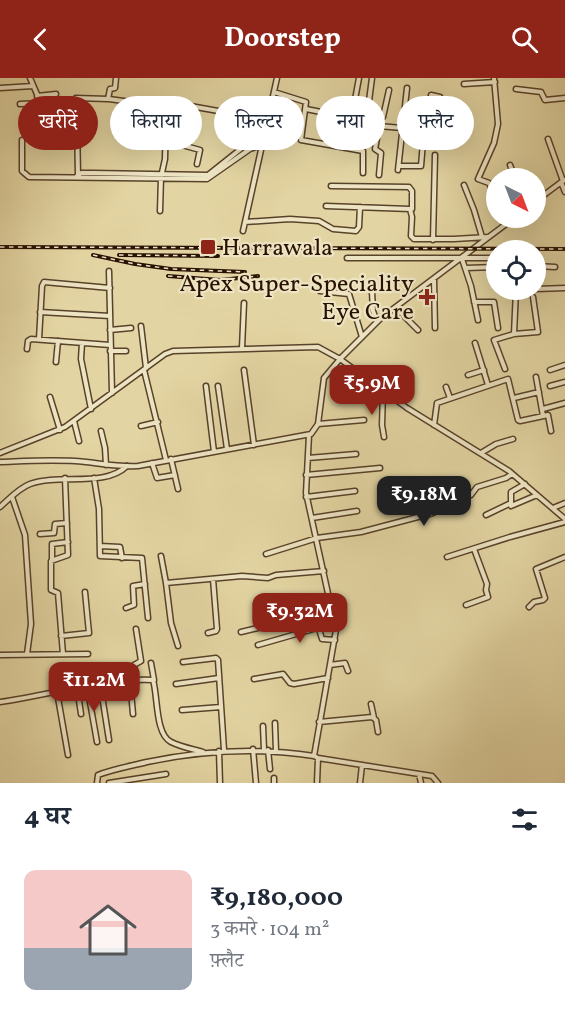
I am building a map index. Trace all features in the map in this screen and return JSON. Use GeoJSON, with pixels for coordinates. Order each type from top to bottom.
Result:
{"type":"FeatureCollection","features":[{"type":"Feature","properties":{"kind":"street"},"geometry":{"type":"LineString","coordinates":[[30,78],[37,96],[56,94]]}},
{"type":"Feature","properties":{"kind":"street"},"geometry":{"type":"LineString","coordinates":[[98,99],[108,99],[110,89],[116,88],[116,78]]}},
{"type":"Feature","properties":{"kind":"street"},"geometry":{"type":"LineString","coordinates":[[273,96],[277,78]]}},
{"type":"Feature","properties":{"kind":"street"},"geometry":{"type":"LineString","coordinates":[[356,96],[359,78]]}},
{"type":"Feature","properties":{"kind":"street"},"geometry":{"type":"LineString","coordinates":[[370,96],[372,78]]}},
{"type":"Feature","properties":{"kind":"street"},"geometry":{"type":"LineString","coordinates":[[464,84],[494,80],[498,124],[494,143],[478,178],[486,182]]}},
{"type":"Feature","properties":{"kind":"street"},"geometry":{"type":"LineString","coordinates":[[0,88],[33,86]]}},
{"type":"Feature","properties":{"kind":"street"},"geometry":{"type":"LineString","coordinates":[[406,96],[407,88]]}},
{"type":"Feature","properties":{"kind":"street"},"geometry":{"type":"LineString","coordinates":[[516,89],[542,92],[545,100],[565,99]]}},
{"type":"Feature","properties":{"kind":"street"},"geometry":{"type":"LineString","coordinates":[[385,112],[389,90]]}},
{"type":"Feature","properties":{"kind":"street"},"geometry":{"type":"LineString","coordinates":[[274,92],[305,100],[306,109],[301,140],[316,143]]}},
{"type":"Feature","properties":{"kind":"street"},"geometry":{"type":"LineString","coordinates":[[431,95],[436,96]]}},
{"type":"Feature","properties":{"kind":"street"},"geometry":{"type":"LineString","coordinates":[[197,164],[200,150],[182,145],[185,105],[214,110]]}},
{"type":"Feature","properties":{"kind":"street"},"geometry":{"type":"LineString","coordinates":[[306,109],[316,111]]}},
{"type":"Feature","properties":{"kind":"street"},"geometry":{"type":"LineString","coordinates":[[548,139],[565,192]]}},
{"type":"Feature","properties":{"kind":"street"},"geometry":{"type":"LineString","coordinates":[[22,150],[21,169],[25,176],[209,177],[240,150]]}},
{"type":"Feature","properties":{"kind":"street"},"geometry":{"type":"LineString","coordinates":[[77,150],[77,176]]}},
{"type":"Feature","properties":{"kind":"street"},"geometry":{"type":"LineString","coordinates":[[160,211],[165,150]]}},
{"type":"Feature","properties":{"kind":"street"},"geometry":{"type":"LineString","coordinates":[[243,231],[261,150]]}},
{"type":"Feature","properties":{"kind":"street"},"geometry":{"type":"LineString","coordinates":[[355,150],[364,152],[363,173]]}},
{"type":"Feature","properties":{"kind":"street"},"geometry":{"type":"LineString","coordinates":[[376,150],[381,153],[380,175]]}},
{"type":"Feature","properties":{"kind":"street"},"geometry":{"type":"LineString","coordinates":[[400,150],[398,168],[422,165],[423,150]]}},
{"type":"Feature","properties":{"kind":"street"},"geometry":{"type":"LineString","coordinates":[[433,240],[435,154]]}},
{"type":"Feature","properties":{"kind":"street"},"geometry":{"type":"LineString","coordinates":[[546,194],[563,181]]}},
{"type":"Feature","properties":{"kind":"street"},"geometry":{"type":"LineString","coordinates":[[464,185],[482,237]]}},
{"type":"Feature","properties":{"kind":"street"},"geometry":{"type":"LineString","coordinates":[[332,186],[409,187],[412,191],[411,238],[433,240],[488,236]]}},
{"type":"Feature","properties":{"kind":"street"},"geometry":{"type":"LineString","coordinates":[[326,206],[412,210]]}},
{"type":"Feature","properties":{"kind":"street"},"geometry":{"type":"LineString","coordinates":[[245,222],[290,219],[319,221],[333,229],[356,231],[359,227],[360,207]]}},
{"type":"Feature","properties":{"kind":"street"},"geometry":{"type":"LineString","coordinates":[[0,462],[85,462],[127,466],[309,435],[318,424],[324,378],[340,359],[377,322],[498,228]]}},
{"type":"Feature","properties":{"kind":"street"},"geometry":{"type":"LineString","coordinates":[[347,258],[486,258]]}},
{"type":"Feature","properties":{"kind":"street"},"geometry":{"type":"LineString","coordinates":[[460,259],[466,268],[478,320]]}},
{"type":"Feature","properties":{"kind":"street"},"geometry":{"type":"LineString","coordinates":[[466,268],[486,267]]}},
{"type":"Feature","properties":{"kind":"street"},"geometry":{"type":"LineString","coordinates":[[546,267],[555,267]]}},
{"type":"Feature","properties":{"kind":"street"},"geometry":{"type":"LineString","coordinates":[[110,271],[112,394]]}},
{"type":"Feature","properties":{"kind":"street"},"geometry":{"type":"LineString","coordinates":[[434,279],[435,328]]}},
{"type":"Feature","properties":{"kind":"street"},"geometry":{"type":"LineString","coordinates":[[39,339],[44,282],[110,288]]}},
{"type":"Feature","properties":{"kind":"street"},"geometry":{"type":"LineString","coordinates":[[546,289],[565,288]]}},
{"type":"Feature","properties":{"kind":"street"},"geometry":{"type":"LineString","coordinates":[[321,291],[349,294],[362,337]]}},
{"type":"Feature","properties":{"kind":"street"},"geometry":{"type":"LineString","coordinates":[[372,292],[373,311],[377,322]]}},
{"type":"Feature","properties":{"kind":"street"},"geometry":{"type":"LineString","coordinates":[[514,334],[516,300]]}},
{"type":"Feature","properties":{"kind":"street"},"geometry":{"type":"LineString","coordinates":[[505,369],[494,340],[514,334],[538,332],[533,300]]}},
{"type":"Feature","properties":{"kind":"street"},"geometry":{"type":"LineString","coordinates":[[474,302],[495,302],[498,328]]}},
{"type":"Feature","properties":{"kind":"street"},"geometry":{"type":"LineString","coordinates":[[242,348],[244,303]]}},
{"type":"Feature","properties":{"kind":"street"},"geometry":{"type":"LineString","coordinates":[[396,308],[418,330]]}},
{"type":"Feature","properties":{"kind":"street"},"geometry":{"type":"LineString","coordinates":[[40,312],[110,316]]}},
{"type":"Feature","properties":{"kind":"street"},"geometry":{"type":"LineString","coordinates":[[141,326],[145,369],[168,460],[178,489]]}},
{"type":"Feature","properties":{"kind":"street"},"geometry":{"type":"LineString","coordinates":[[110,330],[131,328]]}},
{"type":"Feature","properties":{"kind":"street"},"geometry":{"type":"LineString","coordinates":[[27,349],[29,340],[39,339],[110,345]]}},
{"type":"Feature","properties":{"kind":"street"},"geometry":{"type":"LineString","coordinates":[[56,362],[58,341]]}},
{"type":"Feature","properties":{"kind":"street"},"geometry":{"type":"LineString","coordinates":[[82,343],[81,359],[92,409]]}},
{"type":"Feature","properties":{"kind":"street"},"geometry":{"type":"LineString","coordinates":[[475,343],[488,385]]}},
{"type":"Feature","properties":{"kind":"street"},"geometry":{"type":"LineString","coordinates":[[0,453],[60,430],[173,351],[318,347],[340,359],[383,392],[512,474],[565,519],[447,557]]}},
{"type":"Feature","properties":{"kind":"street"},"geometry":{"type":"LineString","coordinates":[[110,351],[126,351]]}},
{"type":"Feature","properties":{"kind":"street"},"geometry":{"type":"LineString","coordinates":[[550,370],[565,365]]}},
{"type":"Feature","properties":{"kind":"street"},"geometry":{"type":"LineString","coordinates":[[244,370],[254,445]]}},
{"type":"Feature","properties":{"kind":"street"},"geometry":{"type":"LineString","coordinates":[[468,375],[484,370]]}},
{"type":"Feature","properties":{"kind":"street"},"geometry":{"type":"LineString","coordinates":[[536,377],[543,416]]}},
{"type":"Feature","properties":{"kind":"street"},"geometry":{"type":"LineString","coordinates":[[434,425],[437,403],[508,379],[520,421],[548,415],[551,431]]}},
{"type":"Feature","properties":{"kind":"street"},"geometry":{"type":"LineString","coordinates":[[550,386],[565,382]]}},
{"type":"Feature","properties":{"kind":"street"},"geometry":{"type":"LineString","coordinates":[[206,386],[214,452]]}},
{"type":"Feature","properties":{"kind":"street"},"geometry":{"type":"LineString","coordinates":[[218,386],[227,450]]}},
{"type":"Feature","properties":{"kind":"street"},"geometry":{"type":"LineString","coordinates":[[446,387],[450,398]]}},
{"type":"Feature","properties":{"kind":"street"},"geometry":{"type":"LineString","coordinates":[[383,392],[384,437]]}},
{"type":"Feature","properties":{"kind":"street"},"geometry":{"type":"LineString","coordinates":[[514,398],[539,392]]}},
{"type":"Feature","properties":{"kind":"street"},"geometry":{"type":"LineString","coordinates":[[50,397],[60,430]]}},
{"type":"Feature","properties":{"kind":"street"},"geometry":{"type":"LineString","coordinates":[[543,409],[565,403]]}},
{"type":"Feature","properties":{"kind":"street"},"geometry":{"type":"LineString","coordinates":[[318,424],[364,420]]}},
{"type":"Feature","properties":{"kind":"street"},"geometry":{"type":"LineString","coordinates":[[74,421],[79,441]]}},
{"type":"Feature","properties":{"kind":"street"},"geometry":{"type":"LineString","coordinates":[[141,426],[158,422]]}},
{"type":"Feature","properties":{"kind":"street"},"geometry":{"type":"LineString","coordinates":[[101,431],[105,444],[106,465]]}},
{"type":"Feature","properties":{"kind":"street"},"geometry":{"type":"LineString","coordinates":[[309,435],[306,497],[336,630],[320,722],[316,757],[317,783]]}},
{"type":"Feature","properties":{"kind":"street"},"geometry":{"type":"LineString","coordinates":[[481,453],[496,444],[513,439]]}},
{"type":"Feature","properties":{"kind":"street"},"geometry":{"type":"LineString","coordinates":[[308,458],[356,454]]}},
{"type":"Feature","properties":{"kind":"street"},"geometry":{"type":"LineString","coordinates":[[152,463],[157,478],[175,475]]}},
{"type":"Feature","properties":{"kind":"street"},"geometry":{"type":"LineString","coordinates":[[0,507],[29,484],[65,478],[94,478],[117,474],[127,466]]}},
{"type":"Feature","properties":{"kind":"street"},"geometry":{"type":"LineString","coordinates":[[306,475],[380,468]]}},
{"type":"Feature","properties":{"kind":"street"},"geometry":{"type":"LineString","coordinates":[[266,554],[316,538],[362,532],[433,513],[471,495],[477,487],[512,474]]}},
{"type":"Feature","properties":{"kind":"street"},"geometry":{"type":"LineString","coordinates":[[52,559],[68,556],[65,478]]}},
{"type":"Feature","properties":{"kind":"street"},"geometry":{"type":"LineString","coordinates":[[94,478],[99,509],[101,557],[142,558],[148,618]]}},
{"type":"Feature","properties":{"kind":"street"},"geometry":{"type":"LineString","coordinates":[[486,515],[511,503],[511,492],[525,484]]}},
{"type":"Feature","properties":{"kind":"street"},"geometry":{"type":"LineString","coordinates":[[306,497],[355,490]]}},
{"type":"Feature","properties":{"kind":"street"},"geometry":{"type":"LineString","coordinates":[[511,506],[537,495]]}},
{"type":"Feature","properties":{"kind":"street"},"geometry":{"type":"LineString","coordinates":[[12,497],[26,535],[32,624],[27,654]]}},
{"type":"Feature","properties":{"kind":"street"},"geometry":{"type":"LineString","coordinates":[[553,508],[565,503]]}},
{"type":"Feature","properties":{"kind":"street"},"geometry":{"type":"LineString","coordinates":[[312,518],[357,511]]}},
{"type":"Feature","properties":{"kind":"street"},"geometry":{"type":"LineString","coordinates":[[40,534],[54,533],[55,524],[67,523]]}},
{"type":"Feature","properties":{"kind":"street"},"geometry":{"type":"LineString","coordinates":[[63,654],[58,593],[51,590],[52,544],[68,542]]}},
{"type":"Feature","properties":{"kind":"street"},"geometry":{"type":"LineString","coordinates":[[99,546],[120,547],[122,558]]}},
{"type":"Feature","properties":{"kind":"street"},"geometry":{"type":"LineString","coordinates":[[466,605],[488,597],[487,584],[474,549]]}},
{"type":"Feature","properties":{"kind":"street"},"geometry":{"type":"LineString","coordinates":[[161,556],[171,623],[178,646]]}},
{"type":"Feature","properties":{"kind":"street"},"geometry":{"type":"LineString","coordinates":[[529,607],[545,597],[536,569],[565,557]]}},
{"type":"Feature","properties":{"kind":"street"},"geometry":{"type":"LineString","coordinates":[[166,583],[242,576],[268,578],[276,575],[324,571]]}},
{"type":"Feature","properties":{"kind":"street"},"geometry":{"type":"LineString","coordinates":[[208,633],[216,632],[217,629],[213,579]]}},
{"type":"Feature","properties":{"kind":"street"},"geometry":{"type":"LineString","coordinates":[[126,608],[134,605],[133,586],[145,584]]}},
{"type":"Feature","properties":{"kind":"street"},"geometry":{"type":"LineString","coordinates":[[61,636],[88,633],[85,592]]}},
{"type":"Feature","properties":{"kind":"street"},"geometry":{"type":"LineString","coordinates":[[241,632],[333,610]]}},
{"type":"Feature","properties":{"kind":"street"},"geometry":{"type":"LineString","coordinates":[[258,645],[317,628],[322,639],[335,640]]}},
{"type":"Feature","properties":{"kind":"street"},"geometry":{"type":"LineString","coordinates":[[133,714],[134,665],[141,661],[136,629]]}},
{"type":"Feature","properties":{"kind":"street"},"geometry":{"type":"LineString","coordinates":[[0,655],[88,654]]}},
{"type":"Feature","properties":{"kind":"street"},"geometry":{"type":"LineString","coordinates":[[183,662],[216,658],[218,661],[225,750]]}},
{"type":"Feature","properties":{"kind":"street"},"geometry":{"type":"LineString","coordinates":[[151,663],[159,722],[164,736],[171,742],[203,752]]}},
{"type":"Feature","properties":{"kind":"street"},"geometry":{"type":"LineString","coordinates":[[330,665],[345,663],[348,671]]}},
{"type":"Feature","properties":{"kind":"street"},"geometry":{"type":"LineString","coordinates":[[102,668],[128,667],[132,680]]}},
{"type":"Feature","properties":{"kind":"street"},"geometry":{"type":"LineString","coordinates":[[254,678],[283,674],[290,683],[294,684],[328,678]]}},
{"type":"Feature","properties":{"kind":"street"},"geometry":{"type":"LineString","coordinates":[[176,684],[219,678]]}},
{"type":"Feature","properties":{"kind":"street"},"geometry":{"type":"LineString","coordinates":[[0,702],[100,683],[132,680],[154,681]]}},
{"type":"Feature","properties":{"kind":"street"},"geometry":{"type":"LineString","coordinates":[[100,683],[109,740]]}},
{"type":"Feature","properties":{"kind":"street"},"geometry":{"type":"LineString","coordinates":[[87,685],[97,742]]}},
{"type":"Feature","properties":{"kind":"street"},"geometry":{"type":"LineString","coordinates":[[77,687],[81,714]]}},
{"type":"Feature","properties":{"kind":"street"},"geometry":{"type":"LineString","coordinates":[[57,692],[68,755]]}},
{"type":"Feature","properties":{"kind":"street"},"geometry":{"type":"LineString","coordinates":[[371,704],[378,732]]}},
{"type":"Feature","properties":{"kind":"street"},"geometry":{"type":"LineString","coordinates":[[182,710],[221,708]]}},
{"type":"Feature","properties":{"kind":"street"},"geometry":{"type":"LineString","coordinates":[[320,722],[374,718]]}},
{"type":"Feature","properties":{"kind":"street"},"geometry":{"type":"LineString","coordinates":[[275,723],[276,751]]}},
{"type":"Feature","properties":{"kind":"street"},"geometry":{"type":"LineString","coordinates":[[263,726],[270,769]]}},
{"type":"Feature","properties":{"kind":"street"},"geometry":{"type":"LineString","coordinates":[[97,783],[96,777],[100,774],[165,758],[225,750],[266,750],[316,757],[434,777],[438,783]]}},
{"type":"Feature","properties":{"kind":"street"},"geometry":{"type":"LineString","coordinates":[[253,750],[256,783]]}},
{"type":"Feature","properties":{"kind":"street"},"geometry":{"type":"LineString","coordinates":[[219,751],[220,783]]}},
{"type":"Feature","properties":{"kind":"street"},"geometry":{"type":"LineString","coordinates":[[360,783],[362,765]]}},
{"type":"Feature","properties":{"kind":"street"},"geometry":{"type":"LineString","coordinates":[[109,783],[166,774]]}},
{"type":"Feature","properties":{"kind":"street"},"geometry":{"type":"LineString","coordinates":[[419,774],[421,783]]}},
{"type":"Feature","properties":{"kind":"railway"},"geometry":{"type":"LineString","coordinates":[[0,247],[565,249]]}},
{"type":"Feature","properties":{"kind":"railway"},"geometry":{"type":"LineString","coordinates":[[93,255],[171,269],[245,272]]}},
{"type":"Feature","properties":{"kind":"railway"},"geometry":{"type":"LineString","coordinates":[[119,255],[218,256]]}},
{"type":"Feature","properties":{"kind":"railway"},"geometry":{"type":"LineString","coordinates":[[168,276],[220,280],[258,276]]}},
{"type":"Feature","properties":{"kind":"place","name":"Harrawala"},"geometry":{"type":"Point","coordinates":[208,247]}},
{"type":"Feature","properties":{"kind":"place","name":"Apex Super-Speciality Eye Care"},"geometry":{"type":"Point","coordinates":[427,297]}}]}
